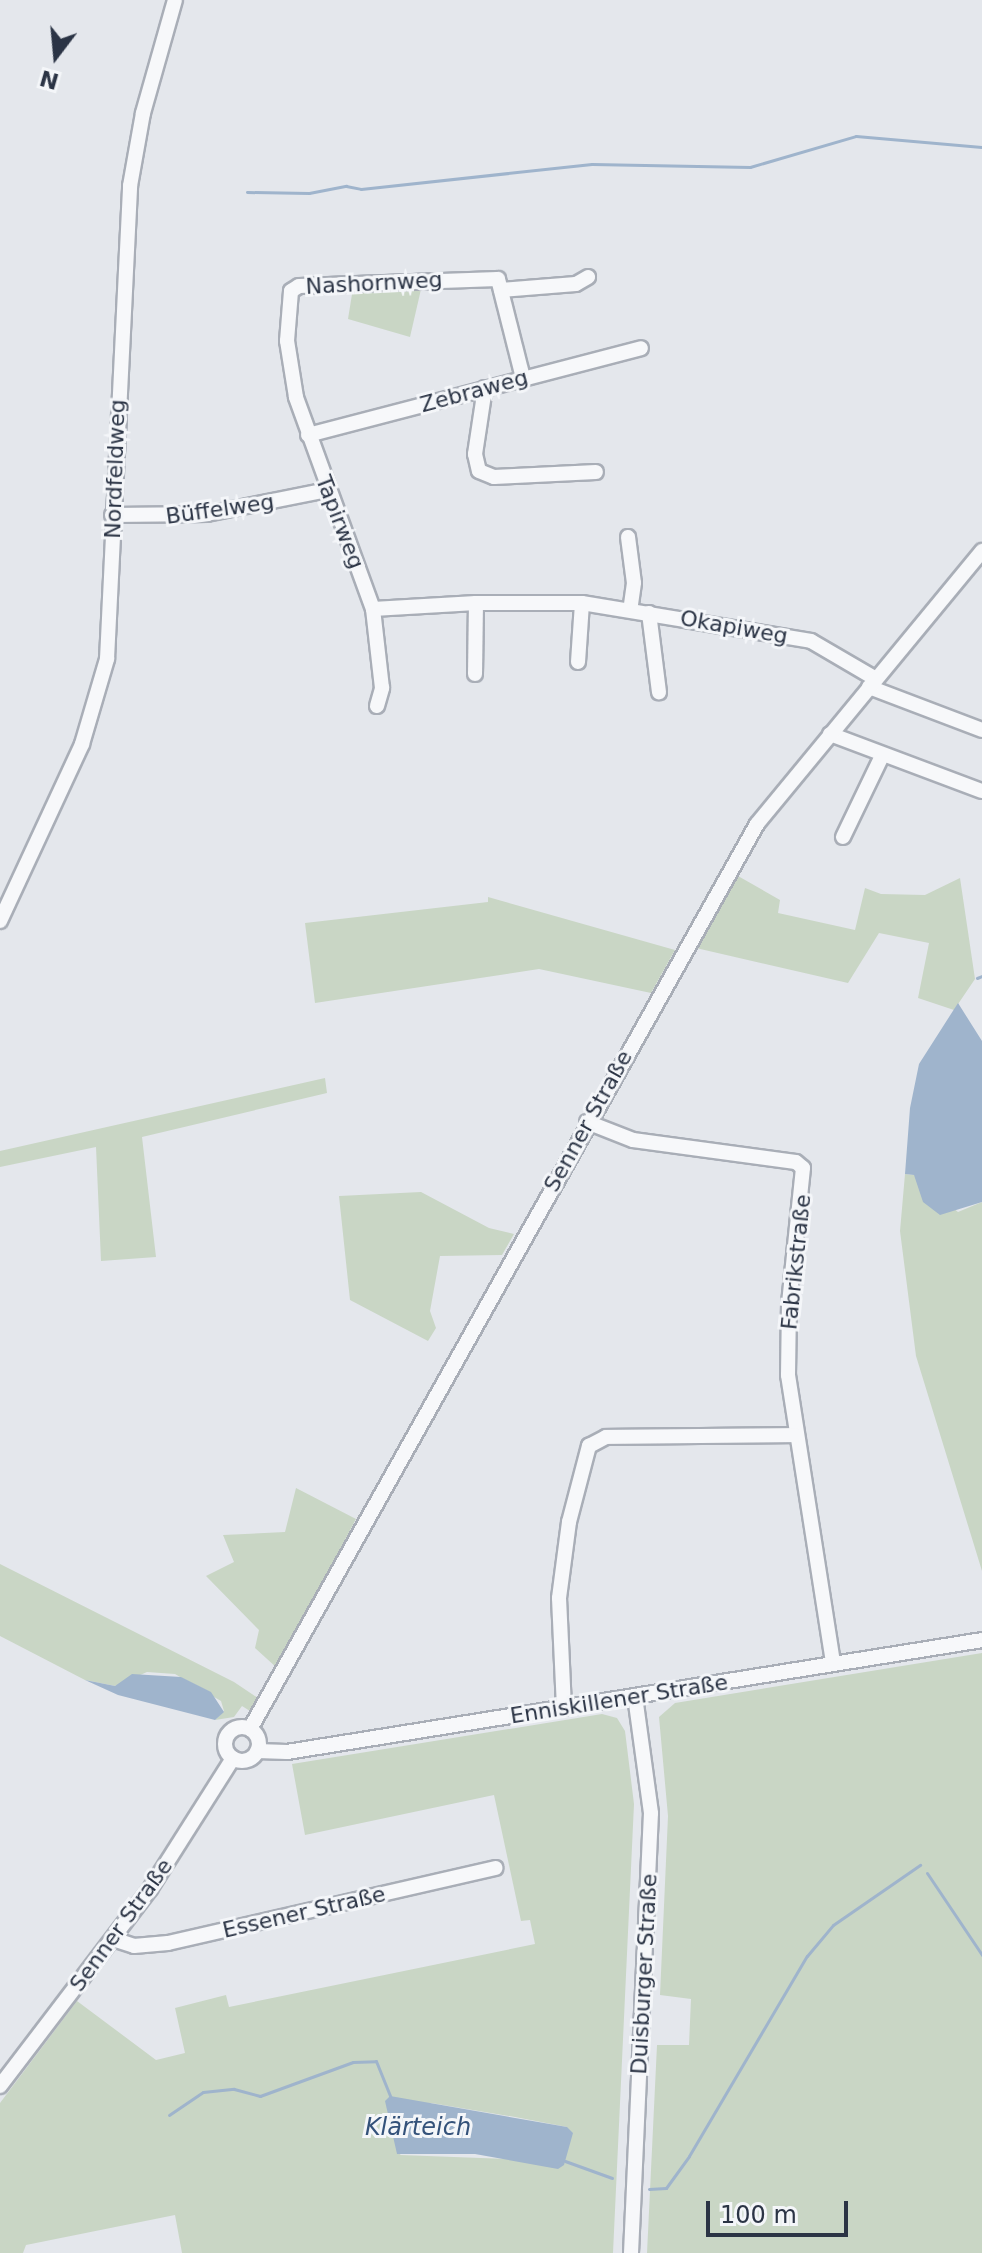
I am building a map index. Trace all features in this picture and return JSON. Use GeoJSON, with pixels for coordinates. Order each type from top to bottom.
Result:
{"type":"FeatureCollection","features":[{"type":"Feature","properties":{"kind":"street","name":"Nordfeldweg"},"geometry":{"type":"LineString","coordinates":[[0,921],[82,744],[101,687],[110,637],[112,515],[131,177],[175,0]]}},
{"type":"Feature","properties":{"kind":"street","name":"Nashornweg"},"geometry":{"type":"LineString","coordinates":[[308,435],[288,352],[288,300],[294,288],[477,277],[498,279],[501,290],[576,284],[588,277]]}},
{"type":"Feature","properties":{"kind":"street"},"geometry":{"type":"LineString","coordinates":[[501,290],[523,378]]}},
{"type":"Feature","properties":{"kind":"street","name":"Zebraweg"},"geometry":{"type":"LineString","coordinates":[[308,435],[641,348]]}},
{"type":"Feature","properties":{"kind":"street"},"geometry":{"type":"LineString","coordinates":[[485,388],[475,454],[479,471],[494,477],[596,472]]}},
{"type":"Feature","properties":{"kind":"street","name":"Tapirweg"},"geometry":{"type":"LineString","coordinates":[[308,435],[373,609]]}},
{"type":"Feature","properties":{"kind":"street","name":"Büffelweg"},"geometry":{"type":"LineString","coordinates":[[112,515],[207,514],[327,490]]}},
{"type":"Feature","properties":{"kind":"street"},"geometry":{"type":"LineString","coordinates":[[628,537],[634,583],[630,610]]}},
{"type":"Feature","properties":{"kind":"street","name":"Senner Straße"},"geometry":{"type":"LineString","coordinates":[[250,1729],[587,1122],[757,824],[982,551]]}},
{"type":"Feature","properties":{"kind":"street"},"geometry":{"type":"LineString","coordinates":[[475,674],[476,603]]}},
{"type":"Feature","properties":{"kind":"street","name":"Okapiweg"},"geometry":{"type":"LineString","coordinates":[[373,609],[476,603],[582,603],[819,643],[872,683],[982,730]]}},
{"type":"Feature","properties":{"kind":"street"},"geometry":{"type":"LineString","coordinates":[[578,662],[582,603]]}},
{"type":"Feature","properties":{"kind":"street"},"geometry":{"type":"LineString","coordinates":[[373,609],[382,688],[377,706]]}},
{"type":"Feature","properties":{"kind":"street"},"geometry":{"type":"LineString","coordinates":[[649,613],[659,692]]}},
{"type":"Feature","properties":{"kind":"street"},"geometry":{"type":"LineString","coordinates":[[830,734],[982,791]]}},
{"type":"Feature","properties":{"kind":"street"},"geometry":{"type":"LineString","coordinates":[[843,837],[882,756]]}},
{"type":"Feature","properties":{"kind":"street","name":"Fabrikstraße"},"geometry":{"type":"LineString","coordinates":[[587,1122],[633,1140],[796,1162],[803,1168],[788,1343],[795,1435],[833,1664]]}},
{"type":"Feature","properties":{"kind":"street"},"geometry":{"type":"LineString","coordinates":[[564,1708],[559,1598],[569,1522],[589,1446],[606,1437],[795,1435]]}},
{"type":"Feature","properties":{"kind":"street","name":"Enniskillener Straße"},"geometry":{"type":"LineString","coordinates":[[257,1751],[287,1752],[982,1640]]}},
{"type":"Feature","properties":{"kind":"street","name":"Duisburger Straße"},"geometry":{"type":"LineString","coordinates":[[631,2253],[651,1813],[635,1696]]}},
{"type":"Feature","properties":{"kind":"street"},"geometry":{"type":"LineString","coordinates":[[237,1728],[250,1729],[257,1738],[257,1751],[248,1760],[233,1758],[227,1751],[227,1737],[237,1728]]}},
{"type":"Feature","properties":{"kind":"street","name":"Senner Straße"},"geometry":{"type":"LineString","coordinates":[[0,2086],[113,1939],[233,1758]]}},
{"type":"Feature","properties":{"kind":"street","name":"Essener Straße"},"geometry":{"type":"LineString","coordinates":[[113,1939],[134,1946],[168,1943],[496,1868]]}},
{"type":"Feature","properties":{"kind":"green space"},"geometry":{"type":"Polygon","coordinates":[[[422,285],[410,337],[348,319],[353,288],[422,285]]]}},
{"type":"Feature","properties":{"kind":"green space"},"geometry":{"type":"Polygon","coordinates":[[[738,876],[780,900],[778,913],[855,930],[865,888],[881,894],[925,895],[960,878],[975,979],[954,1010],[918,998],[929,943],[879,933],[848,983],[696,948],[738,876]]]}},
{"type":"Feature","properties":{"kind":"green space"},"geometry":{"type":"Polygon","coordinates":[[[488,897],[675,950],[651,993],[539,969],[315,1003],[305,923],[488,902],[488,897]]]}},
{"type":"Feature","properties":{"kind":"green space"},"geometry":{"type":"Polygon","coordinates":[[[325,1078],[327,1093],[142,1137],[156,1257],[101,1261],[96,1147],[0,1167],[0,1151],[325,1078]]]}},
{"type":"Feature","properties":{"kind":"green space"},"geometry":{"type":"Polygon","coordinates":[[[905,1174],[914,1175],[958,1212],[982,1202],[982,1571],[916,1356],[900,1231],[905,1174]]]}},
{"type":"Feature","properties":{"kind":"green space"},"geometry":{"type":"Polygon","coordinates":[[[421,1192],[489,1228],[514,1234],[502,1255],[440,1256],[430,1311],[436,1328],[428,1341],[350,1300],[339,1196],[421,1192]]]}},
{"type":"Feature","properties":{"kind":"green space"},"geometry":{"type":"Polygon","coordinates":[[[296,1488],[356,1519],[277,1668],[255,1648],[259,1630],[206,1576],[234,1562],[223,1535],[285,1532],[296,1488]]]}},
{"type":"Feature","properties":{"kind":"green space"},"geometry":{"type":"Polygon","coordinates":[[[0,1564],[234,1682],[258,1698],[250,1711],[242,1706],[234,1717],[215,1720],[224,1711],[221,1701],[175,1674],[147,1672],[115,1686],[85,1680],[0,1636],[0,1564]]]}},
{"type":"Feature","properties":{"kind":"green space"},"geometry":{"type":"Polygon","coordinates":[[[982,1653],[982,2253],[647,2253],[657,2045],[689,2045],[691,1999],[660,1995],[668,1816],[659,1717],[675,1703],[982,1653]]]}},
{"type":"Feature","properties":{"kind":"green space"},"geometry":{"type":"Polygon","coordinates":[[[602,1714],[617,1718],[625,1731],[634,1804],[613,2253],[182,2253],[175,2215],[26,2245],[23,2253],[0,2253],[0,2103],[77,2001],[156,2060],[185,2053],[175,2008],[226,1995],[229,2007],[535,1944],[530,1920],[521,1921],[494,1795],[305,1835],[292,1764],[602,1714]],[[431,2103],[400,2155],[508,2159],[567,2127],[431,2103]]]}},
{"type":"Feature","properties":{"kind":"water"},"geometry":{"type":"Polygon","coordinates":[[[958,1003],[982,1041],[982,1202],[940,1215],[923,1202],[914,1175],[905,1174],[910,1108],[919,1064],[958,1003]]]}},
{"type":"Feature","properties":{"kind":"water"},"geometry":{"type":"Polygon","coordinates":[[[132,1674],[181,1677],[211,1692],[224,1712],[215,1720],[118,1695],[85,1680],[115,1686],[132,1674]]]}},
{"type":"Feature","properties":{"kind":"water","name":"Klärteich"},"geometry":{"type":"Polygon","coordinates":[[[390,2096],[567,2127],[573,2133],[564,2165],[558,2169],[475,2154],[397,2154],[385,2101],[390,2096]]]}},
{"type":"Feature","properties":{"kind":"waterway"},"geometry":{"type":"LineString","coordinates":[[247,192],[309,193],[346,186],[361,189],[592,164],[750,167],[856,136],[982,147]]}},
{"type":"Feature","properties":{"kind":"waterway"},"geometry":{"type":"LineString","coordinates":[[977,978],[982,976]]}},
{"type":"Feature","properties":{"kind":"waterway"},"geometry":{"type":"LineString","coordinates":[[649,2189],[666,2188],[689,2156],[807,1956],[833,1925],[920,1865]]}},
{"type":"Feature","properties":{"kind":"waterway"},"geometry":{"type":"LineString","coordinates":[[927,1873],[982,1955]]}},
{"type":"Feature","properties":{"kind":"waterway"},"geometry":{"type":"LineString","coordinates":[[169,2115],[203,2092],[234,2089],[260,2096],[353,2062],[376,2061],[390,2096]]}},
{"type":"Feature","properties":{"kind":"waterway"},"geometry":{"type":"LineString","coordinates":[[565,2161],[612,2178]]}}]}
